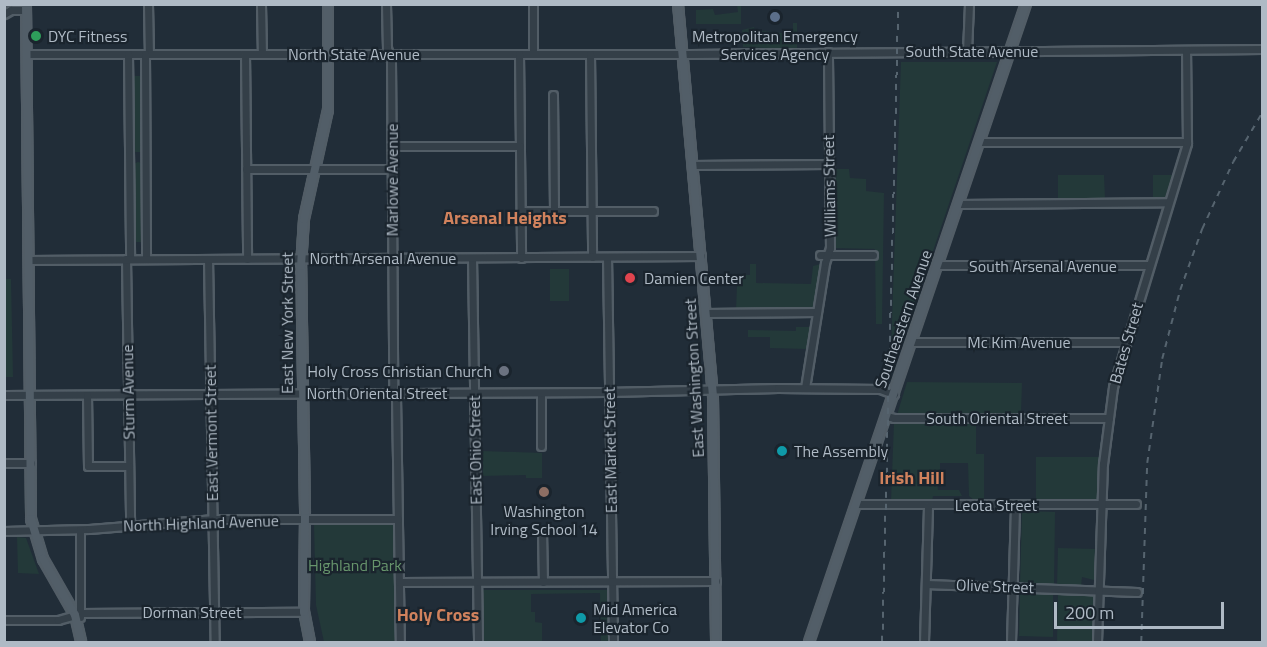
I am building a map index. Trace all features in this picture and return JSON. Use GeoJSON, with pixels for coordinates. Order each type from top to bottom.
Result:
{"type":"FeatureCollection","features":[{"type":"Feature","properties":{"kind":"main road","name":"East New York Street"},"geometry":{"type":"LineString","coordinates":[[310,642],[304,612],[301,259],[304,219],[328,110],[328,4]]}},
{"type":"Feature","properties":{"kind":"main road","name":"East Washington Street"},"geometry":{"type":"LineString","coordinates":[[678,4],[713,390],[716,642]]}},
{"type":"Feature","properties":{"kind":"main road","name":"Southeastern Avenue"},"geometry":{"type":"LineString","coordinates":[[809,642],[1026,4]]}},
{"type":"Feature","properties":{"kind":"main road"},"geometry":{"type":"LineString","coordinates":[[26,7],[33,530],[45,564],[78,617],[81,642]]}},
{"type":"Feature","properties":{"kind":"street"},"geometry":{"type":"LineString","coordinates":[[146,260],[148,4]]}},
{"type":"Feature","properties":{"kind":"street"},"geometry":{"type":"LineString","coordinates":[[261,4],[262,54]]}},
{"type":"Feature","properties":{"kind":"street","name":"Marlowe Avenue"},"geometry":{"type":"LineString","coordinates":[[386,4],[392,146],[393,387],[395,393],[400,642]]}},
{"type":"Feature","properties":{"kind":"street"},"geometry":{"type":"LineString","coordinates":[[533,4],[533,54]]}},
{"type":"Feature","properties":{"kind":"street"},"geometry":{"type":"LineString","coordinates":[[967,52],[969,4]]}},
{"type":"Feature","properties":{"kind":"street"},"geometry":{"type":"LineString","coordinates":[[8,10],[26,7]]}},
{"type":"Feature","properties":{"kind":"street","name":"South State Avenue"},"geometry":{"type":"LineString","coordinates":[[682,53],[1263,49]]}},
{"type":"Feature","properties":{"kind":"street","name":"Bates Street"},"geometry":{"type":"LineString","coordinates":[[1097,642],[1103,464],[1114,382],[1187,142],[1186,50]]}},
{"type":"Feature","properties":{"kind":"street","name":"Williams Street"},"geometry":{"type":"LineString","coordinates":[[805,388],[824,255],[830,248],[828,52]]}},
{"type":"Feature","properties":{"kind":"street","name":"North State Avenue"},"geometry":{"type":"LineString","coordinates":[[27,54],[682,53]]}},
{"type":"Feature","properties":{"kind":"street","name":"Sturm Avenue"},"geometry":{"type":"LineString","coordinates":[[128,54],[130,525]]}},
{"type":"Feature","properties":{"kind":"street"},"geometry":{"type":"LineString","coordinates":[[245,54],[247,259]]}},
{"type":"Feature","properties":{"kind":"street"},"geometry":{"type":"LineString","coordinates":[[519,54],[521,258]]}},
{"type":"Feature","properties":{"kind":"street"},"geometry":{"type":"LineString","coordinates":[[590,54],[592,257]]}},
{"type":"Feature","properties":{"kind":"street"},"geometry":{"type":"LineString","coordinates":[[553,95],[554,211]]}},
{"type":"Feature","properties":{"kind":"street"},"geometry":{"type":"LineString","coordinates":[[979,142],[1187,142]]}},
{"type":"Feature","properties":{"kind":"street"},"geometry":{"type":"LineString","coordinates":[[392,146],[520,146]]}},
{"type":"Feature","properties":{"kind":"street"},"geometry":{"type":"LineString","coordinates":[[692,165],[829,164]]}},
{"type":"Feature","properties":{"kind":"street"},"geometry":{"type":"LineString","coordinates":[[246,169],[392,169]]}},
{"type":"Feature","properties":{"kind":"street"},"geometry":{"type":"LineString","coordinates":[[958,204],[1168,202]]}},
{"type":"Feature","properties":{"kind":"street"},"geometry":{"type":"LineString","coordinates":[[521,211],[653,211]]}},
{"type":"Feature","properties":{"kind":"street"},"geometry":{"type":"LineString","coordinates":[[824,255],[873,255]]}},
{"type":"Feature","properties":{"kind":"street","name":"North Arsenal Avenue"},"geometry":{"type":"LineString","coordinates":[[28,260],[700,256]]}},
{"type":"Feature","properties":{"kind":"street","name":"East Market Street"},"geometry":{"type":"LineString","coordinates":[[607,257],[613,642]]}},
{"type":"Feature","properties":{"kind":"street","name":"East Ohio Street"},"geometry":{"type":"LineString","coordinates":[[472,258],[478,642]]}},
{"type":"Feature","properties":{"kind":"street","name":"East Vermont Street"},"geometry":{"type":"LineString","coordinates":[[208,259],[215,642]]}},
{"type":"Feature","properties":{"kind":"street","name":"South Arsenal Avenue"},"geometry":{"type":"LineString","coordinates":[[937,266],[1149,265]]}},
{"type":"Feature","properties":{"kind":"street"},"geometry":{"type":"LineString","coordinates":[[706,313],[817,312]]}},
{"type":"Feature","properties":{"kind":"street","name":"Mc Kim Avenue"},"geometry":{"type":"LineString","coordinates":[[911,342],[1126,342]]}},
{"type":"Feature","properties":{"kind":"street"},"geometry":{"type":"LineString","coordinates":[[713,390],[880,388],[894,394]]}},
{"type":"Feature","properties":{"kind":"street","name":"North Oriental Street"},"geometry":{"type":"LineString","coordinates":[[4,395],[713,390]]}},
{"type":"Feature","properties":{"kind":"street"},"geometry":{"type":"LineString","coordinates":[[541,393],[542,446]]}},
{"type":"Feature","properties":{"kind":"street"},"geometry":{"type":"LineString","coordinates":[[87,395],[88,466],[129,466]]}},
{"type":"Feature","properties":{"kind":"street","name":"South Oriental Street"},"geometry":{"type":"LineString","coordinates":[[886,416],[894,418],[1109,418]]}},
{"type":"Feature","properties":{"kind":"street"},"geometry":{"type":"LineString","coordinates":[[4,463],[31,463]]}},
{"type":"Feature","properties":{"kind":"street","name":"Leota Street"},"geometry":{"type":"LineString","coordinates":[[856,504],[1136,504]]}},
{"type":"Feature","properties":{"kind":"street"},"geometry":{"type":"LineString","coordinates":[[924,642],[928,505]]}},
{"type":"Feature","properties":{"kind":"street"},"geometry":{"type":"LineString","coordinates":[[1011,642],[1015,505]]}},
{"type":"Feature","properties":{"kind":"street","name":"North Highland Avenue"},"geometry":{"type":"LineString","coordinates":[[4,531],[80,530],[212,519],[398,519]]}},
{"type":"Feature","properties":{"kind":"street"},"geometry":{"type":"LineString","coordinates":[[78,617],[81,596],[80,530]]}},
{"type":"Feature","properties":{"kind":"street"},"geometry":{"type":"LineString","coordinates":[[542,531],[543,582]]}},
{"type":"Feature","properties":{"kind":"street"},"geometry":{"type":"LineString","coordinates":[[399,582],[716,581]]}},
{"type":"Feature","properties":{"kind":"street","name":"Olive Street"},"geometry":{"type":"LineString","coordinates":[[926,584],[1137,592]]}},
{"type":"Feature","properties":{"kind":"street"},"geometry":{"type":"LineString","coordinates":[[69,602],[81,596]]}},
{"type":"Feature","properties":{"kind":"street","name":"Dorman Street"},"geometry":{"type":"LineString","coordinates":[[4,620],[58,620],[78,617],[215,612],[304,612]]}},
{"type":"Feature","properties":{"kind":"green space"},"geometry":{"type":"Polygon","coordinates":[[[737,5],[741,5],[741,24],[696,24],[696,10],[713,9],[715,15],[738,12],[737,5]]]}},
{"type":"Feature","properties":{"kind":"green space"},"geometry":{"type":"Polygon","coordinates":[[[793,23],[797,23],[797,49],[743,47],[742,30],[754,27],[755,30],[781,33],[793,29],[793,23]]]}},
{"type":"Feature","properties":{"kind":"green space"},"geometry":{"type":"Polygon","coordinates":[[[901,62],[997,62],[890,378],[901,62]]]}},
{"type":"Feature","properties":{"kind":"green space"},"geometry":{"type":"Polygon","coordinates":[[[131,76],[141,76],[142,152],[132,152],[131,76]]]}},
{"type":"Feature","properties":{"kind":"green space"},"geometry":{"type":"Polygon","coordinates":[[[142,163],[143,242],[133,242],[133,164],[142,163]]]}},
{"type":"Feature","properties":{"kind":"green space"},"geometry":{"type":"Polygon","coordinates":[[[833,169],[849,169],[850,178],[866,179],[866,191],[884,193],[882,324],[876,324],[875,249],[833,248],[833,169]]]}},
{"type":"Feature","properties":{"kind":"green space"},"geometry":{"type":"Polygon","coordinates":[[[1058,175],[1104,175],[1105,199],[1058,200],[1058,175]]]}},
{"type":"Feature","properties":{"kind":"green space"},"geometry":{"type":"Polygon","coordinates":[[[1153,175],[1172,175],[1165,199],[1153,199],[1153,175]]]}},
{"type":"Feature","properties":{"kind":"green space"},"geometry":{"type":"Polygon","coordinates":[[[750,264],[756,264],[756,283],[811,284],[813,266],[821,264],[813,309],[736,310],[737,285],[731,275],[750,275],[750,264]]]}},
{"type":"Feature","properties":{"kind":"green space"},"geometry":{"type":"Polygon","coordinates":[[[550,269],[569,269],[569,301],[550,301],[550,269]]]}},
{"type":"Feature","properties":{"kind":"green space"},"geometry":{"type":"Polygon","coordinates":[[[4,279],[11,279],[13,377],[5,377],[4,279]]]}},
{"type":"Feature","properties":{"kind":"green space"},"geometry":{"type":"Polygon","coordinates":[[[796,327],[811,327],[807,349],[770,348],[770,337],[748,337],[748,330],[796,331],[796,327]]]}},
{"type":"Feature","properties":{"kind":"green space"},"geometry":{"type":"Polygon","coordinates":[[[907,382],[1022,383],[1021,413],[897,415],[907,382]]]}},
{"type":"Feature","properties":{"kind":"green space"},"geometry":{"type":"Polygon","coordinates":[[[894,422],[976,422],[976,454],[984,454],[984,501],[974,500],[969,496],[968,463],[940,463],[940,476],[932,476],[932,482],[937,482],[938,490],[959,490],[962,496],[933,496],[932,502],[891,501],[894,422]]]}},
{"type":"Feature","properties":{"kind":"green space"},"geometry":{"type":"Polygon","coordinates":[[[483,451],[542,453],[542,478],[526,478],[526,475],[483,476],[483,451]]]}},
{"type":"Feature","properties":{"kind":"green space"},"geometry":{"type":"Polygon","coordinates":[[[1036,457],[1100,457],[1097,500],[1036,501],[1036,457]]]}},
{"type":"Feature","properties":{"kind":"green space"},"geometry":{"type":"Polygon","coordinates":[[[1022,511],[1055,512],[1054,586],[1020,585],[1022,511]]]}},
{"type":"Feature","properties":{"kind":"green space","name":"Highland Park"},"geometry":{"type":"Polygon","coordinates":[[[394,522],[397,642],[324,642],[316,605],[314,524],[394,522]]]}},
{"type":"Feature","properties":{"kind":"green space"},"geometry":{"type":"Polygon","coordinates":[[[17,537],[26,538],[39,574],[18,573],[17,537]]]}},
{"type":"Feature","properties":{"kind":"green space"},"geometry":{"type":"Polygon","coordinates":[[[1058,548],[1095,549],[1094,580],[1082,577],[1081,587],[1057,586],[1058,548]]]}},
{"type":"Feature","properties":{"kind":"green space"},"geometry":{"type":"Polygon","coordinates":[[[482,590],[607,590],[608,642],[601,642],[600,593],[531,594],[531,612],[535,612],[535,622],[542,623],[542,642],[482,642],[482,590]]]}},
{"type":"Feature","properties":{"kind":"green space"},"geometry":{"type":"Polygon","coordinates":[[[1020,591],[1053,592],[1053,637],[1019,636],[1020,591]]]}},
{"type":"Feature","properties":{"kind":"green space"},"geometry":{"type":"Polygon","coordinates":[[[1058,593],[1094,594],[1093,642],[1057,642],[1058,593]]]}},
{"type":"Feature","properties":{"kind":"railway"},"geometry":{"type":"LineString","coordinates":[[882,642],[898,4]]}},
{"type":"Feature","properties":{"kind":"railway"},"geometry":{"type":"LineString","coordinates":[[1141,642],[1147,463],[1162,359],[1180,290],[1202,229],[1233,162],[1262,113]]}},
{"type":"Feature","properties":{"kind":"place","name":"Metropolitan Emergency Services Agency"},"geometry":{"type":"Point","coordinates":[775,17]}},
{"type":"Feature","properties":{"kind":"place","name":"DYC Fitness"},"geometry":{"type":"Point","coordinates":[36,36]}},
{"type":"Feature","properties":{"kind":"place","name":"Damien Center"},"geometry":{"type":"Point","coordinates":[630,278]}},
{"type":"Feature","properties":{"kind":"place","name":"Holy Cross Christian Church"},"geometry":{"type":"Point","coordinates":[504,371]}},
{"type":"Feature","properties":{"kind":"place","name":"The Assembly"},"geometry":{"type":"Point","coordinates":[782,451]}},
{"type":"Feature","properties":{"kind":"place","name":"Washington Irving School 14"},"geometry":{"type":"Point","coordinates":[544,492]}},
{"type":"Feature","properties":{"kind":"place","name":"Mid America Elevator Co"},"geometry":{"type":"Point","coordinates":[581,618]}},
{"type":"Feature","properties":{"kind":"district","name":"Arsenal Heights"},"geometry":{"type":"Point","coordinates":[505,218]}},
{"type":"Feature","properties":{"kind":"district","name":"Irish Hill"},"geometry":{"type":"Point","coordinates":[912,478]}},
{"type":"Feature","properties":{"kind":"district","name":"Holy Cross"},"geometry":{"type":"Point","coordinates":[438,615]}}]}
